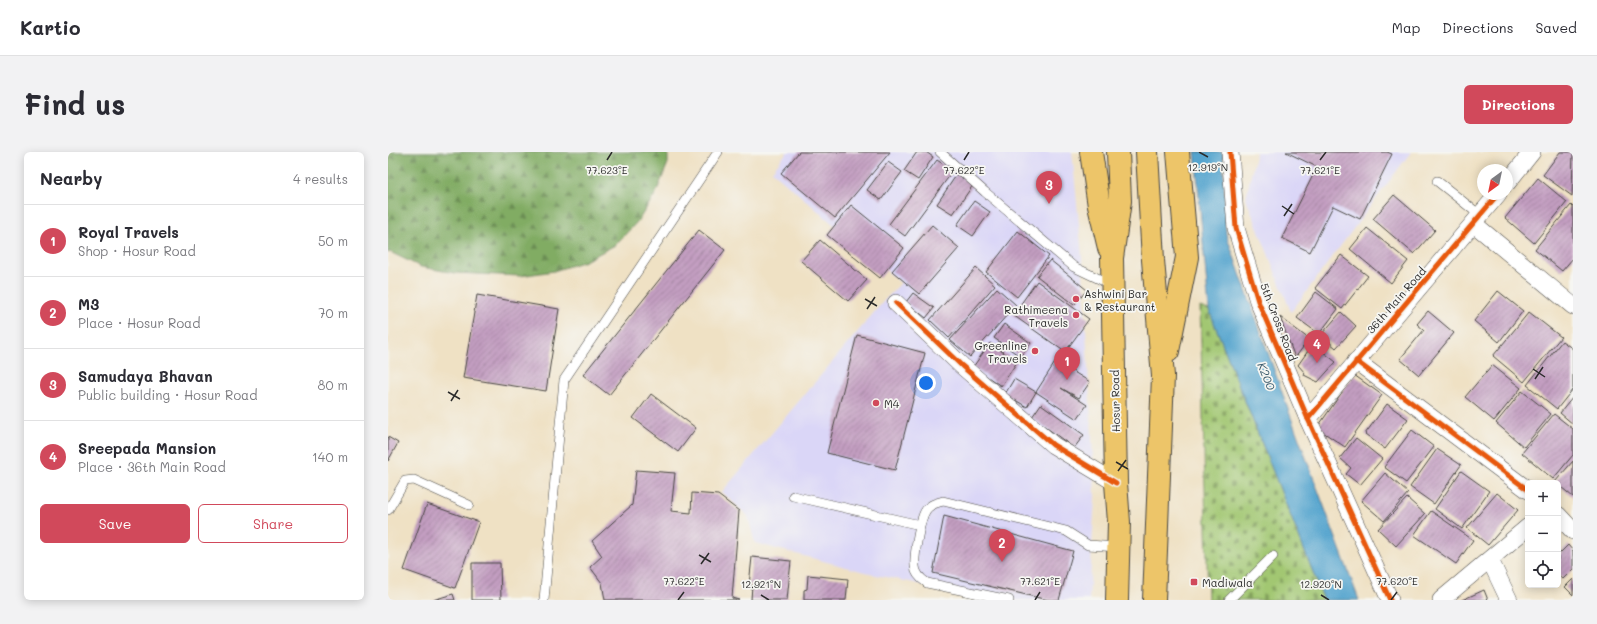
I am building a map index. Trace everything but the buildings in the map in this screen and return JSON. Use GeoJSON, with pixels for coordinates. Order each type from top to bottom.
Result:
{"type":"FeatureCollection","features":[{"type":"Feature","properties":{"kind":"highway"},"geometry":{"type":"LineString","coordinates":[[1091,152],[1099,206],[1112,258]]}},
{"type":"Feature","properties":{"kind":"highway","name":"Hosur Road"},"geometry":{"type":"LineString","coordinates":[[1117,600],[1119,522],[1116,483],[1112,258],[1120,202],[1118,152]]}},
{"type":"Feature","properties":{"kind":"highway"},"geometry":{"type":"LineString","coordinates":[[1147,152],[1153,260],[1164,376],[1154,600]]}},
{"type":"Feature","properties":{"kind":"highway"},"geometry":{"type":"LineString","coordinates":[[1164,376],[1187,257],[1178,152]]}},
{"type":"Feature","properties":{"kind":"street","name":"5th Cross Road"},"geometry":{"type":"LineString","coordinates":[[1230,152],[1236,228],[1258,301],[1308,419],[1390,600]]}},
{"type":"Feature","properties":{"kind":"street"},"geometry":{"type":"LineString","coordinates":[[1513,176],[1532,152]]}},
{"type":"Feature","properties":{"kind":"street","name":"36th Main Road"},"geometry":{"type":"LineString","coordinates":[[1308,419],[1493,200]]}},
{"type":"Feature","properties":{"kind":"street"},"geometry":{"type":"LineString","coordinates":[[1478,220],[1573,306]]}},
{"type":"Feature","properties":{"kind":"street"},"geometry":{"type":"LineString","coordinates":[[896,303],[962,366],[1052,445],[1116,483]]}},
{"type":"Feature","properties":{"kind":"street"},"geometry":{"type":"LineString","coordinates":[[1356,361],[1525,488]]}},
{"type":"Feature","properties":{"kind":"street"},"geometry":{"type":"LineString","coordinates":[[1559,516],[1573,531]]}},
{"type":"Feature","properties":{"kind":"street"},"geometry":{"type":"LineString","coordinates":[[1441,600],[1525,530]]}},
{"type":"Feature","properties":{"kind":"street"},"geometry":{"type":"LineString","coordinates":[[1490,560],[1509,600]]}},
{"type":"Feature","properties":{"kind":"lane"},"geometry":{"type":"LineString","coordinates":[[544,600],[564,380],[718,152]]}},
{"type":"Feature","properties":{"kind":"lane"},"geometry":{"type":"LineString","coordinates":[[940,152],[1074,267],[1113,285]]}},
{"type":"Feature","properties":{"kind":"lane"},"geometry":{"type":"LineString","coordinates":[[1437,181],[1478,220]]}},
{"type":"Feature","properties":{"kind":"lane"},"geometry":{"type":"LineString","coordinates":[[388,510],[405,481],[414,480],[469,505]]}},
{"type":"Feature","properties":{"kind":"lane"},"geometry":{"type":"LineString","coordinates":[[793,496],[920,525]]}},
{"type":"Feature","properties":{"kind":"lane"},"geometry":{"type":"LineString","coordinates":[[1009,600],[927,583],[919,577],[914,567],[920,525],[926,510],[933,504],[943,501],[1066,531],[1088,544],[1118,547]]}},
{"type":"Feature","properties":{"kind":"lane"},"geometry":{"type":"LineString","coordinates":[[1228,600],[1273,556]]}},
{"type":"Feature","properties":{"kind":"shaded area"},"geometry":{"type":"Polygon","coordinates":[[[787,152],[1072,152],[1082,256],[1095,496],[1089,600],[997,600],[876,575],[755,543],[748,516],[722,492],[883,302],[901,283],[772,171],[787,152]]]}},
{"type":"Feature","properties":{"kind":"shaded area"},"geometry":{"type":"Polygon","coordinates":[[[1256,152],[1411,152],[1291,312],[1246,198],[1256,152]]]}},
{"type":"Feature","properties":{"kind":"green space"},"geometry":{"type":"Polygon","coordinates":[[[388,152],[668,152],[668,163],[656,193],[638,221],[615,245],[585,261],[554,271],[520,276],[455,273],[421,267],[390,252],[388,253],[388,152]]]}},
{"type":"Feature","properties":{"kind":"green space"},"geometry":{"type":"Polygon","coordinates":[[[1200,307],[1209,310],[1324,600],[1208,600],[1200,307]]]}},
{"type":"Feature","properties":{"kind":"water","name":"K200"},"geometry":{"type":"Polygon","coordinates":[[[1195,152],[1223,152],[1226,234],[1293,423],[1359,600],[1324,600],[1209,310],[1195,152]]]}},
{"type":"Feature","properties":{"kind":"cycle path"},"geometry":{"type":"LineString","coordinates":[[1230,152],[1236,228],[1258,301],[1308,419],[1390,600]]}},
{"type":"Feature","properties":{"kind":"cycle path"},"geometry":{"type":"LineString","coordinates":[[1308,419],[1493,200]]}},
{"type":"Feature","properties":{"kind":"cycle path"},"geometry":{"type":"LineString","coordinates":[[896,303],[962,366],[1053,445],[1116,483]]}},
{"type":"Feature","properties":{"kind":"cycle path"},"geometry":{"type":"LineString","coordinates":[[1356,361],[1525,488]]}},
{"type":"Feature","properties":{"kind":"place","name":"Samudaya Bhavan"},"geometry":{"type":"Point","coordinates":[1049,204]}},
{"type":"Feature","properties":{"kind":"place","name":"Ashwini Bar & Restaurant"},"geometry":{"type":"Point","coordinates":[1076,299]}},
{"type":"Feature","properties":{"kind":"place","name":"Rathimeena Travels"},"geometry":{"type":"Point","coordinates":[1076,315]}},
{"type":"Feature","properties":{"kind":"place","name":"Greenline Travels"},"geometry":{"type":"Point","coordinates":[1035,351]}},
{"type":"Feature","properties":{"kind":"place","name":"Sreepada Mansion"},"geometry":{"type":"Point","coordinates":[1317,363]}},
{"type":"Feature","properties":{"kind":"place","name":"Royal Travels"},"geometry":{"type":"Point","coordinates":[1067,380]}},
{"type":"Feature","properties":{"kind":"place","name":"M4"},"geometry":{"type":"Point","coordinates":[876,403]}},
{"type":"Feature","properties":{"kind":"place","name":"M3"},"geometry":{"type":"Point","coordinates":[1002,562]}},
{"type":"Feature","properties":{"kind":"place","name":"Madiwala"},"geometry":{"type":"Point","coordinates":[1194,582]}}]}
